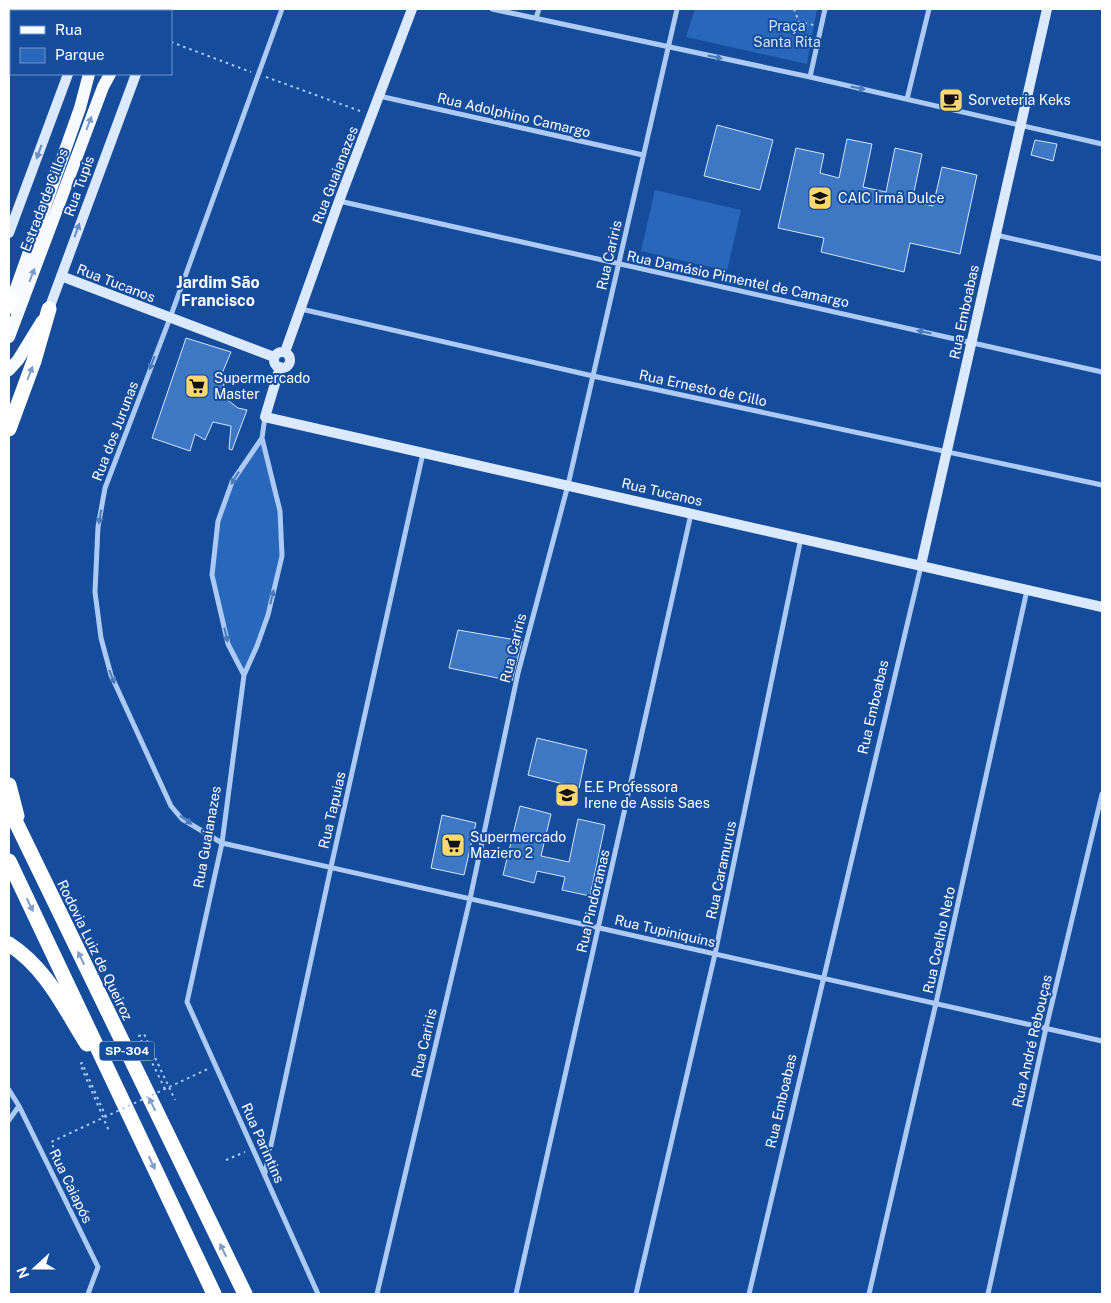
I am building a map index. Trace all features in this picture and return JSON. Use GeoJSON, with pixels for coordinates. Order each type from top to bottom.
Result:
{"type":"FeatureCollection","features":[{"type":"Feature","properties":{"kind":"highway"},"geometry":{"type":"LineString","coordinates":[[9,429],[34,361],[49,309]]}},
{"type":"Feature","properties":{"kind":"highway"},"geometry":{"type":"LineString","coordinates":[[9,785],[23,839]]}},
{"type":"Feature","properties":{"kind":"highway","name":"Rodovia Luiz de Queiroz"},"geometry":{"type":"LineString","coordinates":[[9,808],[245,1294]]}},
{"type":"Feature","properties":{"kind":"highway","name":"SP-304"},"geometry":{"type":"LineString","coordinates":[[9,861],[214,1294]]}},
{"type":"Feature","properties":{"kind":"highway"},"geometry":{"type":"LineString","coordinates":[[9,944],[24,954],[46,977],[131,1117]]}},
{"type":"Feature","properties":{"kind":"main road","name":"Estrada de Cillos"},"geometry":{"type":"LineString","coordinates":[[10,305],[80,108],[89,75]]}},
{"type":"Feature","properties":{"kind":"main road","name":"Estrada de Cillos"},"geometry":{"type":"LineString","coordinates":[[9,337],[102,87],[109,75]]}},
{"type":"Feature","properties":{"kind":"main road"},"geometry":{"type":"LineString","coordinates":[[9,370],[18,360],[49,309]]}},
{"type":"Feature","properties":{"kind":"street","name":"Rua dos Jurunas"},"geometry":{"type":"LineString","coordinates":[[222,843],[182,819],[172,806],[111,675],[100,638],[95,592],[98,527],[104,488],[170,318],[282,9]]}},
{"type":"Feature","properties":{"kind":"street","name":"Rua Guaianazes"},"geometry":{"type":"LineString","coordinates":[[286,352],[339,201],[412,9]]}},
{"type":"Feature","properties":{"kind":"street"},"geometry":{"type":"LineString","coordinates":[[492,9],[907,99],[1102,144]]}},
{"type":"Feature","properties":{"kind":"street"},"geometry":{"type":"LineString","coordinates":[[536,18],[539,9]]}},
{"type":"Feature","properties":{"kind":"street","name":"Rua Cariris"},"geometry":{"type":"LineString","coordinates":[[377,1294],[470,899],[518,673],[568,485],[677,9]]}},
{"type":"Feature","properties":{"kind":"street"},"geometry":{"type":"LineString","coordinates":[[810,78],[825,9]]}},
{"type":"Feature","properties":{"kind":"street"},"geometry":{"type":"LineString","coordinates":[[907,99],[929,9]]}},
{"type":"Feature","properties":{"kind":"street","name":"Rua Emboabas"},"geometry":{"type":"LineString","coordinates":[[749,1294],[921,566],[1047,9]]}},
{"type":"Feature","properties":{"kind":"street"},"geometry":{"type":"LineString","coordinates":[[9,233],[68,75]]}},
{"type":"Feature","properties":{"kind":"street","name":"Rua Tupis"},"geometry":{"type":"LineString","coordinates":[[49,309],[136,75]]}},
{"type":"Feature","properties":{"kind":"street","name":"Rua Adolphino Camargo"},"geometry":{"type":"LineString","coordinates":[[379,96],[643,155]]}},
{"type":"Feature","properties":{"kind":"street","name":"Rua Damásio Pimentel de Camargo"},"geometry":{"type":"LineString","coordinates":[[339,201],[1102,372]]}},
{"type":"Feature","properties":{"kind":"street"},"geometry":{"type":"LineString","coordinates":[[996,234],[1102,259]]}},
{"type":"Feature","properties":{"kind":"street","name":"Rua Tucanos"},"geometry":{"type":"LineString","coordinates":[[61,276],[274,357]]}},
{"type":"Feature","properties":{"kind":"street","name":"Rua Ernesto de Cillo"},"geometry":{"type":"LineString","coordinates":[[301,310],[594,376],[1102,485]]}},
{"type":"Feature","properties":{"kind":"street"},"geometry":{"type":"LineString","coordinates":[[279,352],[286,352],[290,361],[286,366],[280,367],[275,363],[274,357],[279,352]]}},
{"type":"Feature","properties":{"kind":"street"},"geometry":{"type":"LineString","coordinates":[[265,417],[280,367]]}},
{"type":"Feature","properties":{"kind":"street","name":"Rua Guaianazes"},"geometry":{"type":"LineString","coordinates":[[187,1002],[222,843],[244,675],[268,615],[282,556],[280,511],[262,438],[265,417]]}},
{"type":"Feature","properties":{"kind":"street","name":"Rua Tucanos"},"geometry":{"type":"LineString","coordinates":[[265,417],[1102,607]]}},
{"type":"Feature","properties":{"kind":"street","name":"Rua Guaianazes"},"geometry":{"type":"LineString","coordinates":[[244,675],[228,644],[212,574],[218,521],[232,482],[262,438]]}},
{"type":"Feature","properties":{"kind":"street","name":"Rua Tapuias"},"geometry":{"type":"LineString","coordinates":[[265,1174],[423,453]]}},
{"type":"Feature","properties":{"kind":"street","name":"Rua Pindoramas"},"geometry":{"type":"LineString","coordinates":[[516,1294],[692,513]]}},
{"type":"Feature","properties":{"kind":"street","name":"Rua Caramurus"},"geometry":{"type":"LineString","coordinates":[[636,1294],[715,954],[801,538]]}},
{"type":"Feature","properties":{"kind":"street","name":"Rua Coelho Neto"},"geometry":{"type":"LineString","coordinates":[[869,1294],[936,1003],[1026,590]]}},
{"type":"Feature","properties":{"kind":"street","name":"Rua André Rebouças"},"geometry":{"type":"LineString","coordinates":[[988,1294],[1046,1028],[1102,794]]}},
{"type":"Feature","properties":{"kind":"street","name":"Rua Tupiniquins"},"geometry":{"type":"LineString","coordinates":[[222,843],[1102,1040]]}},
{"type":"Feature","properties":{"kind":"street","name":"Rua Parintins"},"geometry":{"type":"LineString","coordinates":[[187,1002],[318,1294]]}},
{"type":"Feature","properties":{"kind":"street","name":"Rua Caiapós"},"geometry":{"type":"LineString","coordinates":[[9,1090],[19,1106],[98,1267],[88,1294]]}},
{"type":"Feature","properties":{"kind":"street"},"geometry":{"type":"LineString","coordinates":[[9,1120],[19,1106]]}},
{"type":"Feature","properties":{"kind":"path"},"geometry":{"type":"LineString","coordinates":[[794,9],[799,22],[821,27]]}},
{"type":"Feature","properties":{"kind":"path"},"geometry":{"type":"LineString","coordinates":[[172,42],[372,116]]}},
{"type":"Feature","properties":{"kind":"path"},"geometry":{"type":"LineString","coordinates":[[165,1089],[140,1036],[144,1034],[175,1100]]}},
{"type":"Feature","properties":{"kind":"path"},"geometry":{"type":"LineString","coordinates":[[106,1117],[82,1063],[80,1064],[109,1131]]}},
{"type":"Feature","properties":{"kind":"path"},"geometry":{"type":"LineString","coordinates":[[65,1186],[70,1184],[52,1142],[210,1068]]}},
{"type":"Feature","properties":{"kind":"path"},"geometry":{"type":"LineString","coordinates":[[226,1160],[254,1148]]}},
{"type":"Feature","properties":{"kind":"green space","name":"Praça Santa Rita"},"geometry":{"type":"Polygon","coordinates":[[[695,9],[817,9],[807,64],[686,37],[695,9]]]}},
{"type":"Feature","properties":{"kind":"green space"},"geometry":{"type":"Polygon","coordinates":[[[655,190],[741,210],[727,271],[641,251],[655,190]]]}},
{"type":"Feature","properties":{"kind":"green space"},"geometry":{"type":"Polygon","coordinates":[[[262,438],[280,511],[282,556],[268,615],[244,675],[228,644],[212,575],[218,521],[232,482],[262,438]]]}},
{"type":"Feature","properties":{"kind":"building"},"geometry":{"type":"Polygon","coordinates":[[[717,125],[773,140],[760,190],[704,176],[717,125]]]}},
{"type":"Feature","properties":{"kind":"building"},"geometry":{"type":"Polygon","coordinates":[[[847,139],[872,144],[863,187],[886,192],[895,148],[922,154],[912,201],[933,206],[942,167],[977,175],[960,254],[910,243],[904,272],[821,252],[824,238],[778,228],[796,148],[824,154],[820,173],[839,178],[847,139]]]}},
{"type":"Feature","properties":{"kind":"building"},"geometry":{"type":"Polygon","coordinates":[[[1035,140],[1057,144],[1053,161],[1031,155],[1035,140]]]}},
{"type":"Feature","properties":{"kind":"building","name":"Supermercado Master"},"geometry":{"type":"Polygon","coordinates":[[[186,338],[231,352],[221,376],[226,377],[221,395],[238,408],[247,410],[232,450],[229,449],[231,426],[213,422],[205,440],[195,434],[190,451],[152,438],[186,338]]]}},
{"type":"Feature","properties":{"kind":"building"},"geometry":{"type":"Polygon","coordinates":[[[458,630],[522,641],[512,681],[449,668],[458,630]]]}},
{"type":"Feature","properties":{"kind":"building"},"geometry":{"type":"Polygon","coordinates":[[[537,738],[587,750],[579,788],[528,775],[537,738]]]}},
{"type":"Feature","properties":{"kind":"building"},"geometry":{"type":"Polygon","coordinates":[[[520,806],[551,814],[541,856],[569,862],[578,819],[605,825],[590,896],[562,890],[565,877],[537,871],[534,883],[503,875],[520,806]]]}},
{"type":"Feature","properties":{"kind":"building","name":"Supermercado Maziero 2"},"geometry":{"type":"Polygon","coordinates":[[[442,815],[476,823],[464,875],[431,868],[442,815]]]}},
{"type":"Feature","properties":{"kind":"place","name":"Sorveteria Keks"},"geometry":{"type":"Point","coordinates":[951,100]}},
{"type":"Feature","properties":{"kind":"place","name":"CAIC Irmã Dulce"},"geometry":{"type":"Point","coordinates":[820,198]}},
{"type":"Feature","properties":{"kind":"place","name":"Supermercado Master"},"geometry":{"type":"Point","coordinates":[197,386]}},
{"type":"Feature","properties":{"kind":"place","name":"E.E Professora Irene de Assis Saes"},"geometry":{"type":"Point","coordinates":[567,795]}},
{"type":"Feature","properties":{"kind":"place","name":"Supermercado Maziero 2"},"geometry":{"type":"Point","coordinates":[453,845]}},
{"type":"Feature","properties":{"kind":"district","name":"Jardim São Francisco"},"geometry":{"type":"Point","coordinates":[218,291]}}]}
